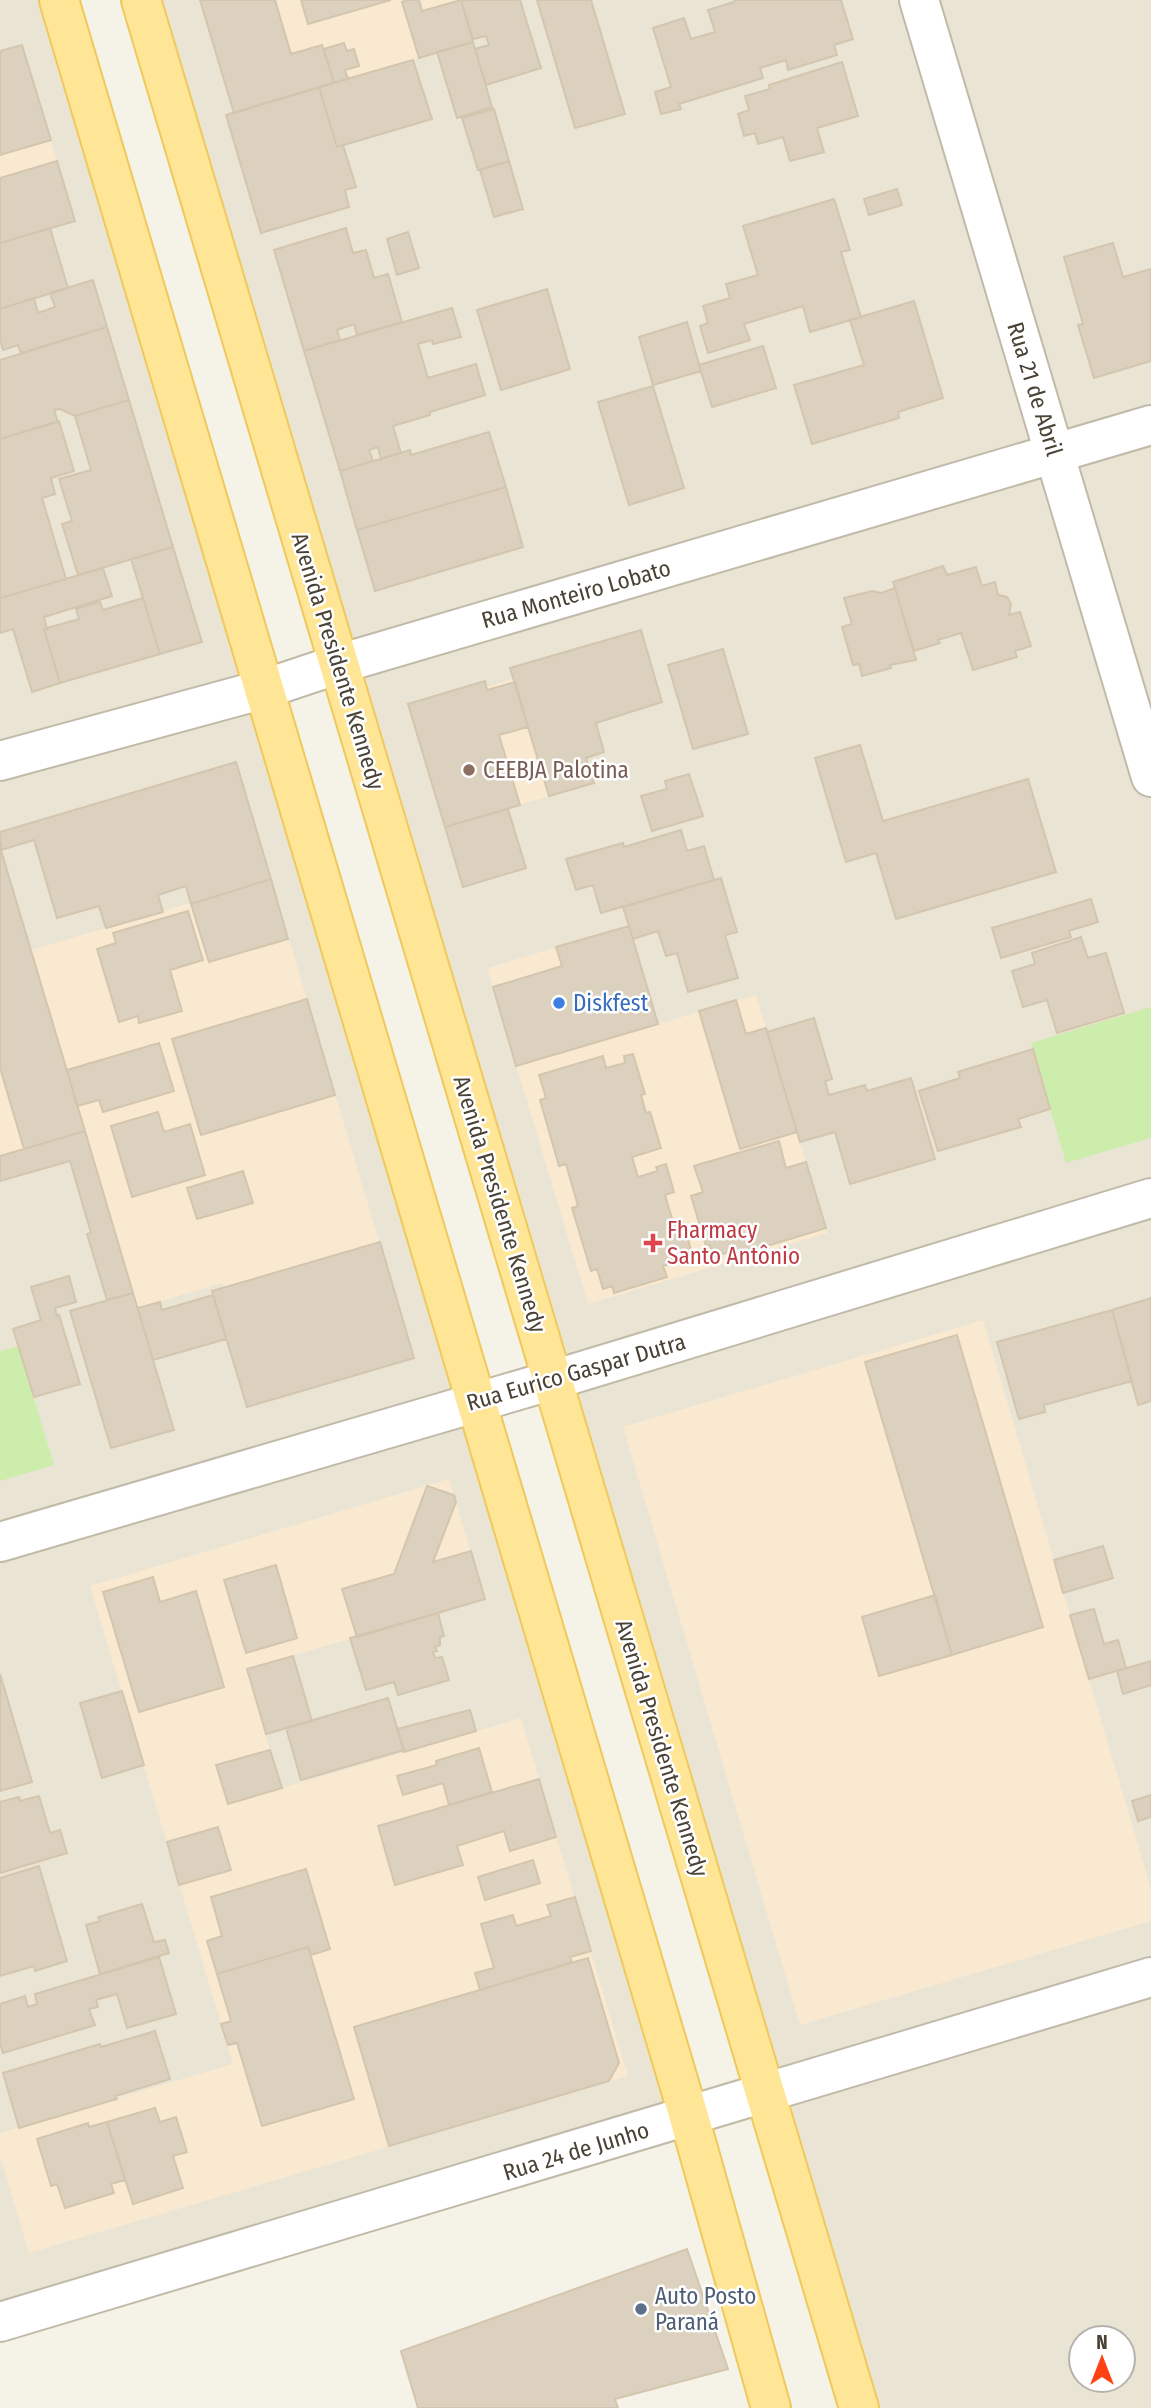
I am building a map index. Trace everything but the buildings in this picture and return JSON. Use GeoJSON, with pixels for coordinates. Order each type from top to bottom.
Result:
{"type":"FeatureCollection","features":[{"type":"Feature","properties":{"kind":"main road"},"geometry":{"type":"LineString","coordinates":[[59,0],[689,2117],[771,2408]]}},
{"type":"Feature","properties":{"kind":"main road","name":"Avenida Presidente Kennedy"},"geometry":{"type":"LineString","coordinates":[[141,0],[859,2408]]}},
{"type":"Feature","properties":{"kind":"street","name":"Rua 21 de Abril"},"geometry":{"type":"LineString","coordinates":[[919,0],[1151,777]]}},
{"type":"Feature","properties":{"kind":"street","name":"Rua Monteiro Lobato"},"geometry":{"type":"LineString","coordinates":[[0,761],[264,689],[339,664],[1151,425]]}},
{"type":"Feature","properties":{"kind":"street","name":"Rua Eurico Gaspar Dutra"},"geometry":{"type":"LineString","coordinates":[[0,1542],[552,1380],[1151,1198]]}},
{"type":"Feature","properties":{"kind":"street","name":"Rua 24 de Junho"},"geometry":{"type":"LineString","coordinates":[[0,2322],[1151,1977]]}},
{"type":"Feature","properties":{"kind":"shaded area"},"geometry":{"type":"Polygon","coordinates":[[[0,0],[59,0],[689,2117],[0,2322],[0,0]]]}},
{"type":"Feature","properties":{"kind":"shaded area"},"geometry":{"type":"Polygon","coordinates":[[[141,0],[1151,0],[1151,2408],[859,2408],[141,0]]]}},
{"type":"Feature","properties":{"kind":"shaded area"},"geometry":{"type":"Polygon","coordinates":[[[200,0],[461,0],[473,42],[234,113],[200,0]]]}},
{"type":"Feature","properties":{"kind":"shaded area"},"geometry":{"type":"Polygon","coordinates":[[[22,45],[57,161],[0,178],[0,51],[22,45]]]}},
{"type":"Feature","properties":{"kind":"shaded area","name":"CEEBJA Palotina"},"geometry":{"type":"Polygon","coordinates":[[[513,679],[549,796],[445,827],[410,710],[513,679]]]}},
{"type":"Feature","properties":{"kind":"shaded area"},"geometry":{"type":"Polygon","coordinates":[[[0,847],[31,950],[271,879],[414,1358],[247,1407],[212,1291],[224,1288],[222,1283],[138,1308],[85,1131],[0,1156],[0,847]]]}},
{"type":"Feature","properties":{"kind":"shaded area"},"geometry":{"type":"Polygon","coordinates":[[[629,926],[658,1024],[756,995],[827,1233],[588,1304],[487,968],[629,926]]]}},
{"type":"Feature","properties":{"kind":"shaded area"},"geometry":{"type":"Polygon","coordinates":[[[983,1320],[1151,1889],[1151,1921],[800,2025],[623,1427],[983,1320]]]}},
{"type":"Feature","properties":{"kind":"shaded area"},"geometry":{"type":"Polygon","coordinates":[[[449,1479],[485,1599],[247,1669],[270,1750],[282,1788],[521,1718],[628,2076],[29,2253],[0,2156],[0,2133],[233,2064],[90,1586],[449,1479]]]}},
{"type":"Feature","properties":{"kind":"green space"},"geometry":{"type":"Polygon","coordinates":[[[1151,1007],[1151,1138],[1066,1163],[1031,1043],[1151,1007]]]}},
{"type":"Feature","properties":{"kind":"green space"},"geometry":{"type":"Polygon","coordinates":[[[18,1346],[54,1465],[0,1481],[0,1351],[18,1346]]]}},
{"type":"Feature","properties":{"kind":"place","name":"CEEBJA Palotina"},"geometry":{"type":"Point","coordinates":[469,770]}},
{"type":"Feature","properties":{"kind":"place","name":"Diskfest"},"geometry":{"type":"Point","coordinates":[559,1003]}},
{"type":"Feature","properties":{"kind":"place","name":"Fharmacy Santo Antônio"},"geometry":{"type":"Point","coordinates":[653,1243]}},
{"type":"Feature","properties":{"kind":"place","name":"Auto Posto Paraná"},"geometry":{"type":"Point","coordinates":[641,2309]}}]}
